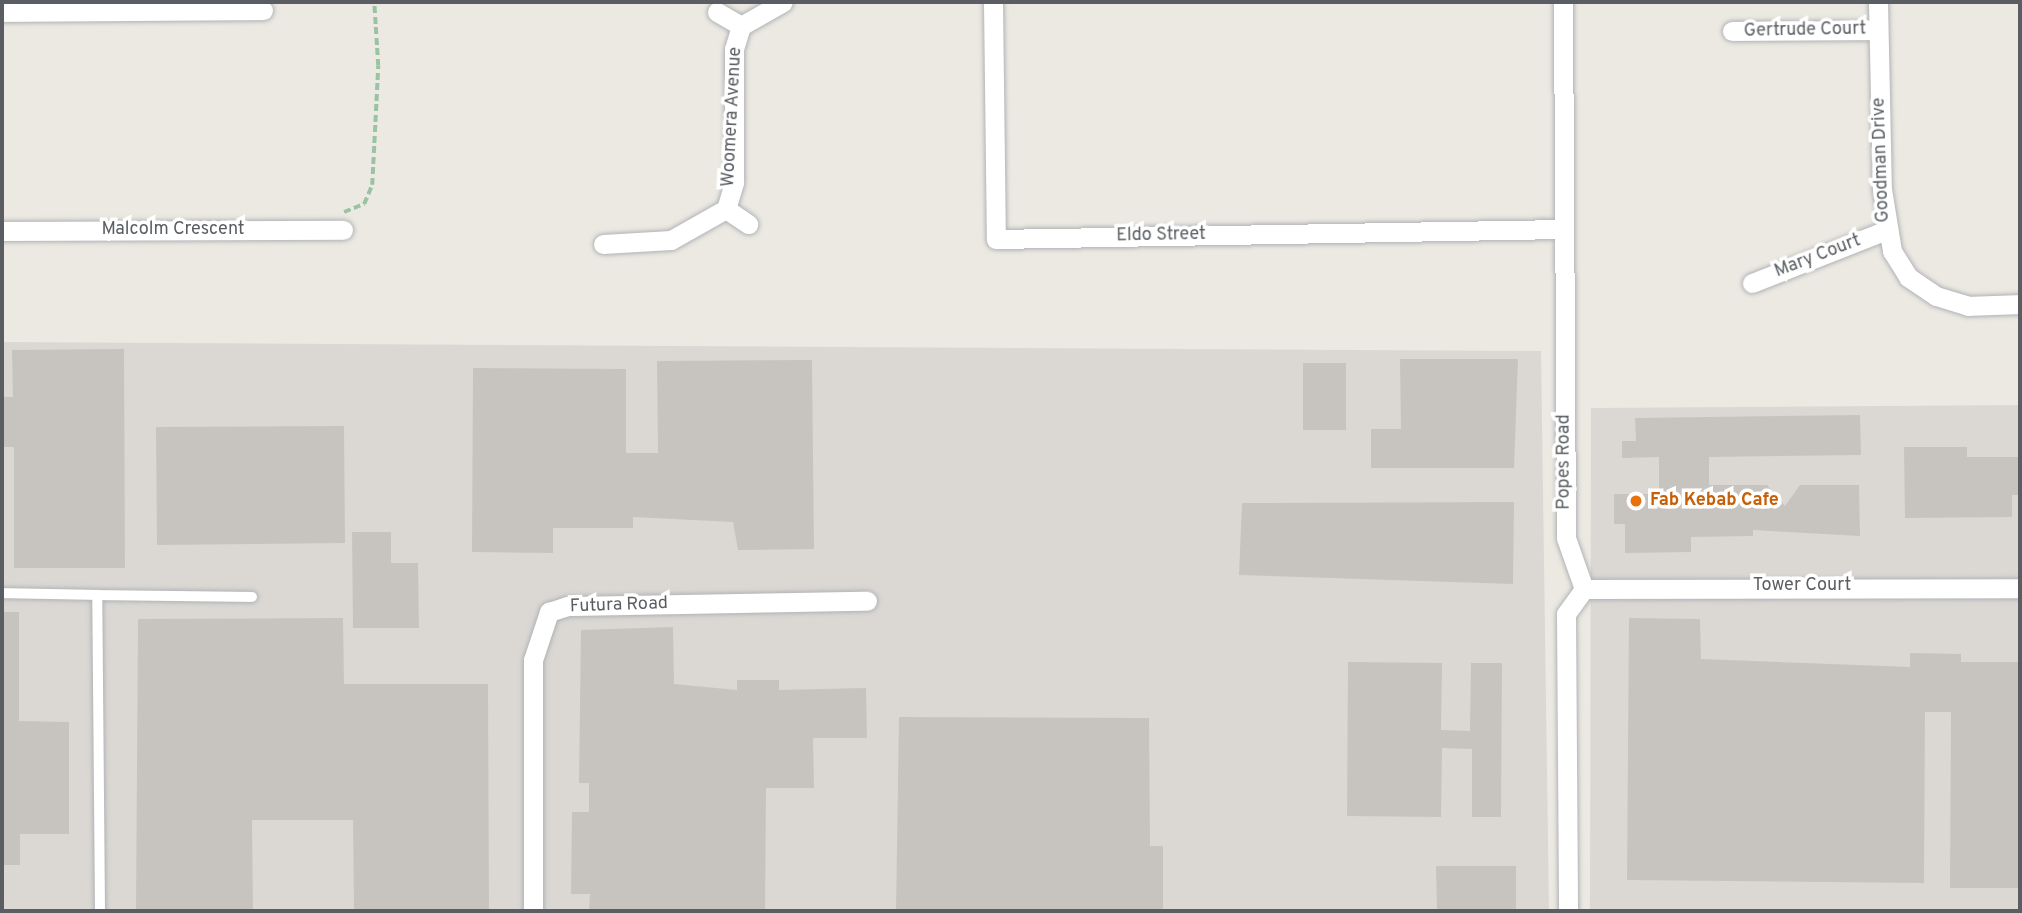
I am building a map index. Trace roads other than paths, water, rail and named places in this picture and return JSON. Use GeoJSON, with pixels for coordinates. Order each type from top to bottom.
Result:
{"type":"FeatureCollection","features":[{"type":"Feature","properties":{"kind":"street","name":"Woomera Avenue"},"geometry":{"type":"LineString","coordinates":[[603,244],[671,240],[726,209],[734,182],[734,49],[741,26],[783,2]]}},
{"type":"Feature","properties":{"kind":"street","name":"Eldo Street"},"geometry":{"type":"LineString","coordinates":[[993,2],[996,239],[1563,229]]}},
{"type":"Feature","properties":{"kind":"street","name":"Popes Road"},"geometry":{"type":"LineString","coordinates":[[1563,2],[1566,538],[1584,589]]}},
{"type":"Feature","properties":{"kind":"street","name":"Goodman Drive"},"geometry":{"type":"LineString","coordinates":[[1878,2],[1884,231],[1908,277],[1936,296],[1968,306],[2020,304]]}},
{"type":"Feature","properties":{"kind":"street"},"geometry":{"type":"LineString","coordinates":[[2,12],[46,6],[262,10]]}},
{"type":"Feature","properties":{"kind":"street","name":"Woomera Avenue"},"geometry":{"type":"LineString","coordinates":[[717,12],[741,26]]}},
{"type":"Feature","properties":{"kind":"street","name":"Gertrude Court"},"geometry":{"type":"LineString","coordinates":[[1732,32],[1878,30]]}},
{"type":"Feature","properties":{"kind":"street","name":"Woomera Avenue"},"geometry":{"type":"LineString","coordinates":[[726,209],[748,224]]}},
{"type":"Feature","properties":{"kind":"street","name":"Malcolm Crescent"},"geometry":{"type":"LineString","coordinates":[[2,231],[340,230]]}},
{"type":"Feature","properties":{"kind":"street","name":"Mary Court"},"geometry":{"type":"LineString","coordinates":[[1752,283],[1884,231]]}},
{"type":"Feature","properties":{"kind":"street","name":"Tower Court"},"geometry":{"type":"LineString","coordinates":[[1584,589],[2020,588]]}},
{"type":"Feature","properties":{"kind":"street"},"geometry":{"type":"LineString","coordinates":[[1568,911],[1566,614],[1584,589]]}},
{"type":"Feature","properties":{"kind":"street","name":"Futura Road"},"geometry":{"type":"LineString","coordinates":[[533,911],[533,660],[538,629],[549,612],[567,606],[867,601]]}},
{"type":"Feature","properties":{"kind":"lane"},"geometry":{"type":"LineString","coordinates":[[2,593],[252,597]]}},
{"type":"Feature","properties":{"kind":"lane"},"geometry":{"type":"LineString","coordinates":[[97,595],[100,911]]}},
{"type":"Feature","properties":{"kind":"place","name":"Fab Kebab Cafe"},"geometry":{"type":"Point","coordinates":[1636,501]}}]}
